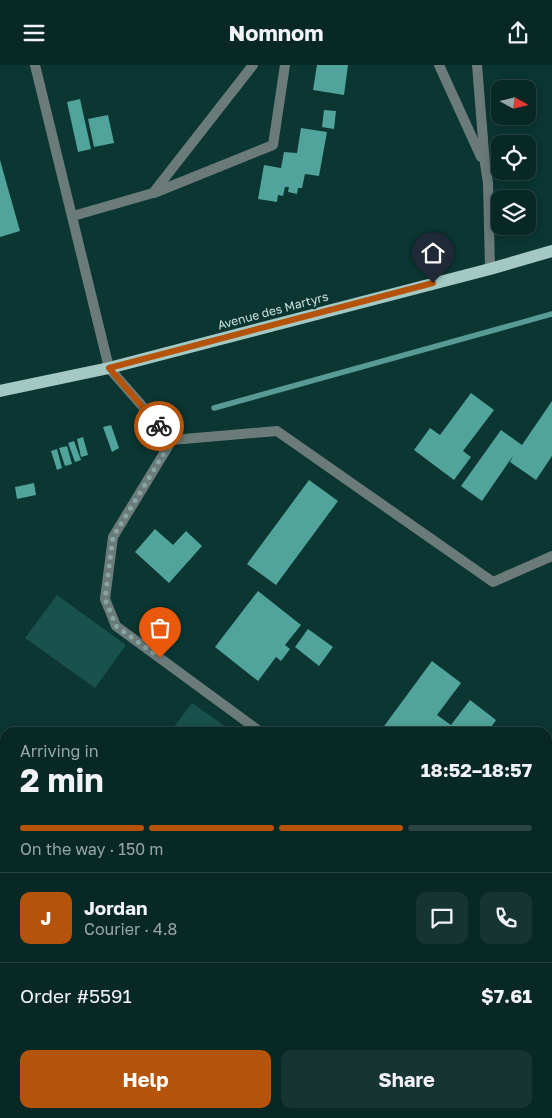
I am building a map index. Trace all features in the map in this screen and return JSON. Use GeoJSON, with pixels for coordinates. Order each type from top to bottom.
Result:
{"type":"FeatureCollection","features":[{"type":"Feature","properties":{"kind":"main road","name":"Avenue des Martyrs"},"geometry":{"type":"LineString","coordinates":[[0,391],[109,368],[490,269],[552,251]]}},
{"type":"Feature","properties":{"kind":"street"},"geometry":{"type":"LineString","coordinates":[[35,65],[109,368],[172,440]]}},
{"type":"Feature","properties":{"kind":"street"},"geometry":{"type":"LineString","coordinates":[[153,193],[252,65]]}},
{"type":"Feature","properties":{"kind":"street"},"geometry":{"type":"LineString","coordinates":[[73,216],[153,193],[273,145],[285,65]]}},
{"type":"Feature","properties":{"kind":"street"},"geometry":{"type":"LineString","coordinates":[[439,65],[484,164]]}},
{"type":"Feature","properties":{"kind":"street"},"geometry":{"type":"LineString","coordinates":[[477,65],[484,164],[488,183],[490,269]]}},
{"type":"Feature","properties":{"kind":"street"},"geometry":{"type":"LineString","coordinates":[[172,440],[277,431],[493,582],[552,556]]}},
{"type":"Feature","properties":{"kind":"street"},"geometry":{"type":"LineString","coordinates":[[172,440],[113,537],[105,599],[116,626],[254,727]]}},
{"type":"Feature","properties":{"kind":"shaded area"},"geometry":{"type":"Polygon","coordinates":[[[57,595],[126,645],[95,688],[25,638],[57,595]]]}},
{"type":"Feature","properties":{"kind":"shaded area"},"geometry":{"type":"Polygon","coordinates":[[[192,703],[226,727],[174,727],[192,703]]]}},
{"type":"Feature","properties":{"kind":"building"},"geometry":{"type":"Polygon","coordinates":[[[317,65],[348,65],[344,95],[313,90],[317,65]]]}},
{"type":"Feature","properties":{"kind":"building"},"geometry":{"type":"Polygon","coordinates":[[[80,99],[91,149],[78,152],[67,102],[80,99]]]}},
{"type":"Feature","properties":{"kind":"building"},"geometry":{"type":"Polygon","coordinates":[[[324,110],[336,111],[334,129],[322,127],[324,110]]]}},
{"type":"Feature","properties":{"kind":"building"},"geometry":{"type":"Polygon","coordinates":[[[108,115],[114,143],[94,147],[88,119],[108,115]]]}},
{"type":"Feature","properties":{"kind":"building"},"geometry":{"type":"Polygon","coordinates":[[[301,128],[327,132],[319,176],[305,174],[302,188],[298,188],[297,194],[288,192],[289,187],[285,187],[283,196],[278,195],[277,202],[258,199],[264,165],[281,168],[284,152],[297,153],[301,128]]]}},
{"type":"Feature","properties":{"kind":"building"},"geometry":{"type":"Polygon","coordinates":[[[0,160],[20,231],[0,237],[0,160]]]}},
{"type":"Feature","properties":{"kind":"building"},"geometry":{"type":"Polygon","coordinates":[[[471,393],[494,410],[463,451],[471,457],[454,480],[414,450],[430,428],[440,435],[471,393]]]}},
{"type":"Feature","properties":{"kind":"building"},"geometry":{"type":"Polygon","coordinates":[[[552,401],[552,456],[536,480],[510,462],[513,456],[482,501],[461,486],[501,430],[522,445],[552,401]]]}},
{"type":"Feature","properties":{"kind":"building"},"geometry":{"type":"Polygon","coordinates":[[[111,425],[119,448],[112,452],[103,427],[111,425]]]}},
{"type":"Feature","properties":{"kind":"building"},"geometry":{"type":"Polygon","coordinates":[[[83,437],[88,455],[81,457],[77,439],[83,437]]]}},
{"type":"Feature","properties":{"kind":"building"},"geometry":{"type":"Polygon","coordinates":[[[74,441],[81,460],[75,462],[68,443],[74,441]]]}},
{"type":"Feature","properties":{"kind":"building"},"geometry":{"type":"Polygon","coordinates":[[[67,446],[72,464],[65,466],[59,448],[67,446]]]}},
{"type":"Feature","properties":{"kind":"building"},"geometry":{"type":"Polygon","coordinates":[[[57,449],[62,468],[57,470],[51,451],[57,449]]]}},
{"type":"Feature","properties":{"kind":"building"},"geometry":{"type":"Polygon","coordinates":[[[309,480],[338,501],[276,585],[247,564],[309,480]]]}},
{"type":"Feature","properties":{"kind":"building"},"geometry":{"type":"Polygon","coordinates":[[[34,483],[36,495],[17,499],[15,487],[34,483]]]}},
{"type":"Feature","properties":{"kind":"building"},"geometry":{"type":"Polygon","coordinates":[[[155,529],[173,545],[186,531],[202,546],[169,583],[135,552],[155,529]]]}},
{"type":"Feature","properties":{"kind":"building"},"geometry":{"type":"Polygon","coordinates":[[[258,591],[301,625],[285,645],[290,649],[281,661],[276,657],[258,681],[215,647],[258,591]]]}},
{"type":"Feature","properties":{"kind":"building"},"geometry":{"type":"Polygon","coordinates":[[[308,629],[333,647],[319,666],[295,647],[308,629]]]}},
{"type":"Feature","properties":{"kind":"building"},"geometry":{"type":"Polygon","coordinates":[[[432,661],[461,683],[437,715],[451,725],[470,700],[496,720],[491,727],[383,727],[432,661]]]}},
{"type":"Feature","properties":{"kind":"waterway"},"geometry":{"type":"LineString","coordinates":[[214,408],[552,314]]}},
{"type":"Feature","properties":{"kind":"way so far"},"geometry":{"type":"LineString","coordinates":[[159,426],[172,440],[113,537],[105,599],[116,626],[160,658]]}},
{"type":"Feature","properties":{"kind":"route"},"geometry":{"type":"LineString","coordinates":[[159,426],[109,368],[433,283]]}}]}
